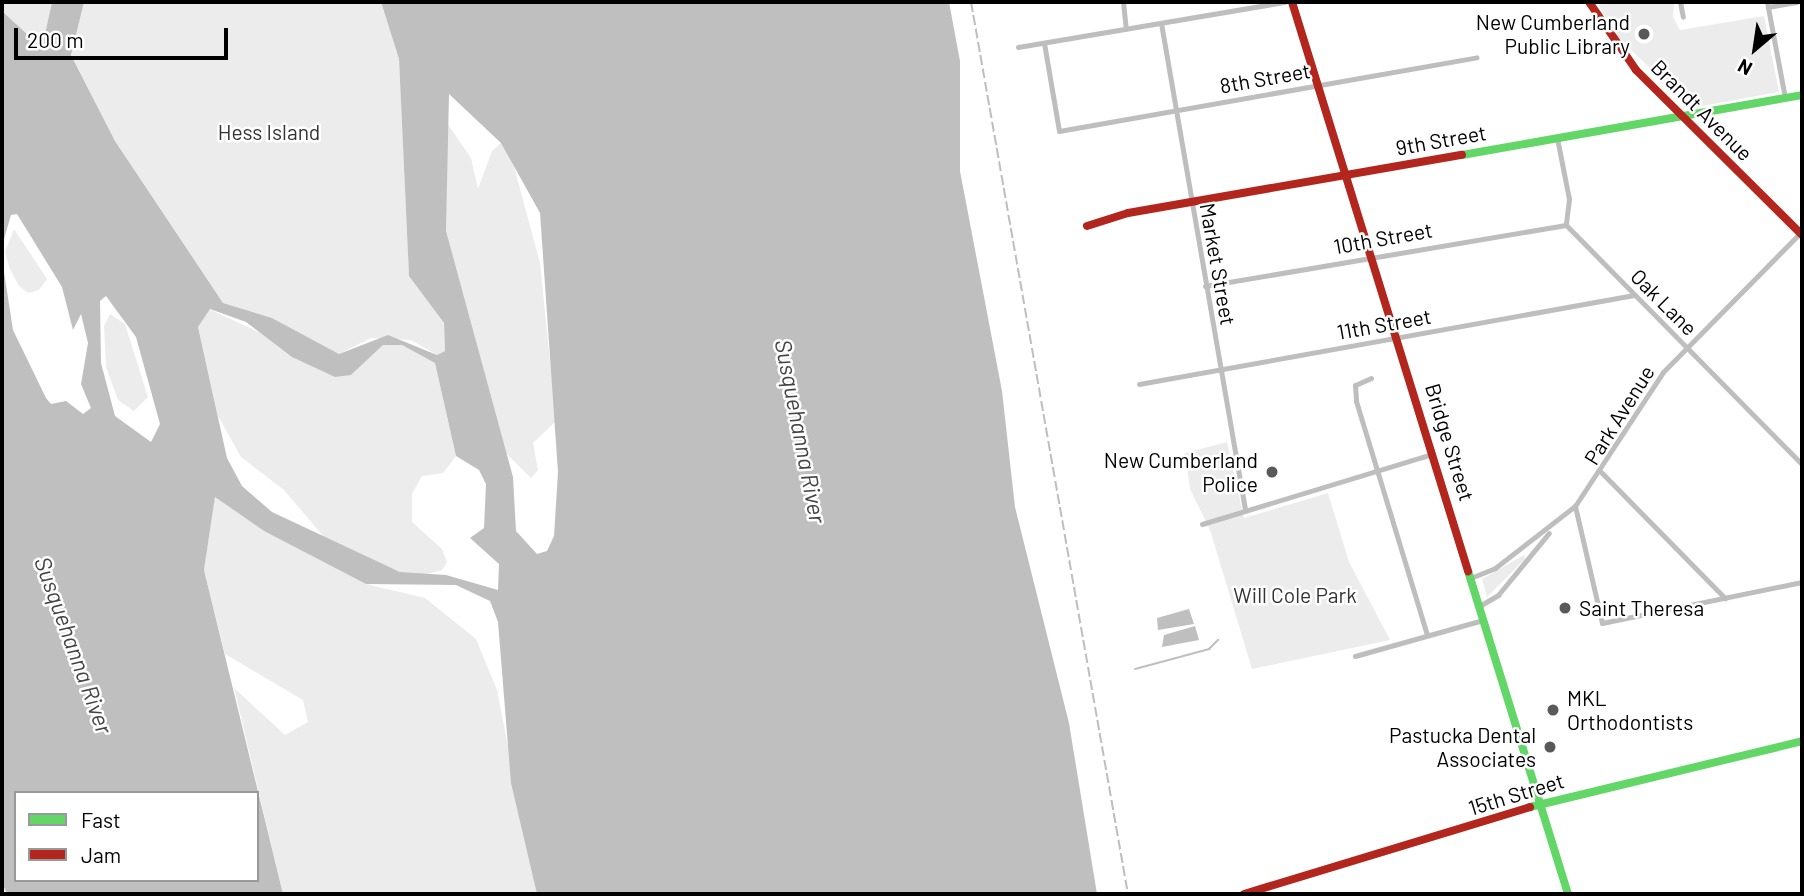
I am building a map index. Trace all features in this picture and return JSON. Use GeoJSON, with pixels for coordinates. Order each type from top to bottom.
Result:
{"type":"FeatureCollection","features":[{"type":"Feature","properties":{"kind":"street"},"geometry":{"type":"LineString","coordinates":[[1123,2],[1126,29]]}},
{"type":"Feature","properties":{"kind":"street"},"geometry":{"type":"LineString","coordinates":[[1018,47],[1257,4],[1285,2]]}},
{"type":"Feature","properties":{"kind":"street","name":"Bridge Street"},"geometry":{"type":"LineString","coordinates":[[1292,2],[1436,454],[1568,894]]}},
{"type":"Feature","properties":{"kind":"street","name":"Brandt Avenue"},"geometry":{"type":"LineString","coordinates":[[1589,2],[1623,55],[1802,233]]}},
{"type":"Feature","properties":{"kind":"street"},"geometry":{"type":"LineString","coordinates":[[1680,2],[1683,17]]}},
{"type":"Feature","properties":{"kind":"street"},"geometry":{"type":"LineString","coordinates":[[1785,98],[1768,4],[1797,2]]}},
{"type":"Feature","properties":{"kind":"street","name":"Market Street"},"geometry":{"type":"LineString","coordinates":[[1161,23],[1245,511]]}},
{"type":"Feature","properties":{"kind":"street","name":"8th Street"},"geometry":{"type":"LineString","coordinates":[[1044,43],[1059,131],[1477,57]]}},
{"type":"Feature","properties":{"kind":"street","name":"9th Street"},"geometry":{"type":"LineString","coordinates":[[1087,226],[1190,202],[1802,95]]}},
{"type":"Feature","properties":{"kind":"street"},"geometry":{"type":"LineString","coordinates":[[1557,138],[1569,199],[1566,225]]}},
{"type":"Feature","properties":{"kind":"street","name":"10th Street"},"geometry":{"type":"LineString","coordinates":[[1205,286],[1566,225]]}},
{"type":"Feature","properties":{"kind":"street","name":"Oak Lane"},"geometry":{"type":"LineString","coordinates":[[1566,225],[1802,464]]}},
{"type":"Feature","properties":{"kind":"street","name":"Park Avenue"},"geometry":{"type":"LineString","coordinates":[[1481,605],[1498,595],[1553,528],[1575,506],[1601,472],[1641,402],[1686,346],[1802,233]]}},
{"type":"Feature","properties":{"kind":"street","name":"11th Street"},"geometry":{"type":"LineString","coordinates":[[1139,384],[1634,295]]}},
{"type":"Feature","properties":{"kind":"street"},"geometry":{"type":"LineString","coordinates":[[1371,378],[1354,390],[1427,634]]}},
{"type":"Feature","properties":{"kind":"street"},"geometry":{"type":"LineString","coordinates":[[1202,524],[1436,454]]}},
{"type":"Feature","properties":{"kind":"street"},"geometry":{"type":"LineString","coordinates":[[1601,472],[1725,598]]}},
{"type":"Feature","properties":{"kind":"street"},"geometry":{"type":"LineString","coordinates":[[1575,506],[1602,623],[1802,582]]}},
{"type":"Feature","properties":{"kind":"street","name":"Park Avenue"},"geometry":{"type":"LineString","coordinates":[[1473,577],[1553,528]]}},
{"type":"Feature","properties":{"kind":"street"},"geometry":{"type":"LineString","coordinates":[[1355,656],[1485,619]]}},
{"type":"Feature","properties":{"kind":"street","name":"15th Street"},"geometry":{"type":"LineString","coordinates":[[1244,894],[1541,805],[1802,741]]}},
{"type":"Feature","properties":{"kind":"green space"},"geometry":{"type":"Polygon","coordinates":[[[2,2],[52,2],[42,48],[2,11],[2,2]]]}},
{"type":"Feature","properties":{"kind":"green space","name":"Hess Island"},"geometry":{"type":"Polygon","coordinates":[[[84,2],[381,2],[399,59],[409,276],[444,323],[445,351],[437,355],[411,340],[371,338],[339,354],[272,318],[223,303],[115,141],[71,54],[84,2]]]}},
{"type":"Feature","properties":{"kind":"green space"},"geometry":{"type":"Polygon","coordinates":[[[1603,2],[1674,2],[1673,17],[1680,30],[1764,16],[1779,92],[1691,108],[1618,37],[1599,6],[1603,2]]]}},
{"type":"Feature","properties":{"kind":"green space"},"geometry":{"type":"Polygon","coordinates":[[[447,123],[471,158],[478,189],[492,151],[501,143],[512,159],[540,263],[556,421],[533,443],[538,470],[531,478],[505,452],[460,299],[446,231],[447,123]]]}},
{"type":"Feature","properties":{"kind":"green space"},"geometry":{"type":"Polygon","coordinates":[[[14,229],[47,279],[39,290],[28,293],[19,286],[10,269],[5,252],[14,229]]]}},
{"type":"Feature","properties":{"kind":"green space"},"geometry":{"type":"Polygon","coordinates":[[[209,309],[351,375],[383,345],[402,345],[435,363],[456,456],[443,473],[422,476],[412,494],[412,522],[442,549],[447,562],[442,570],[420,576],[400,572],[324,537],[284,490],[241,457],[218,416],[198,327],[209,309]]]}},
{"type":"Feature","properties":{"kind":"green space"},"geometry":{"type":"Polygon","coordinates":[[[110,314],[125,324],[148,397],[134,411],[118,400],[106,367],[104,326],[110,314]]]}},
{"type":"Feature","properties":{"kind":"green space","name":"Will Cole Park"},"geometry":{"type":"Polygon","coordinates":[[[1227,442],[1244,518],[1328,493],[1349,562],[1390,640],[1252,669],[1210,530],[1190,489],[1185,453],[1227,442]]]}},
{"type":"Feature","properties":{"kind":"green space"},"geometry":{"type":"Polygon","coordinates":[[[215,497],[264,531],[366,584],[425,598],[476,639],[497,690],[537,894],[283,894],[234,688],[285,735],[308,722],[303,700],[225,654],[204,570],[215,497]]]}},
{"type":"Feature","properties":{"kind":"green space"},"geometry":{"type":"Polygon","coordinates":[[[1524,555],[1525,559],[1487,597],[1482,579],[1524,555]]]}},
{"type":"Feature","properties":{"kind":"water","name":"Susquehanna River"},"geometry":{"type":"Polygon","coordinates":[[[52,2],[84,2],[71,55],[115,141],[223,303],[272,318],[339,354],[388,335],[437,355],[445,351],[444,323],[409,276],[399,59],[381,2],[949,2],[960,61],[960,171],[1002,391],[1015,507],[1069,723],[1097,894],[537,894],[511,783],[498,622],[490,601],[456,585],[366,584],[264,531],[215,497],[204,570],[258,791],[14,791],[14,882],[259,882],[259,796],[283,894],[7,894],[2,883],[2,259],[13,330],[46,398],[51,404],[66,401],[83,414],[91,408],[81,384],[88,343],[81,314],[73,330],[62,287],[17,214],[11,215],[2,246],[2,11],[42,48],[52,2]],[[449,94],[446,231],[513,477],[516,531],[537,554],[547,551],[554,536],[558,472],[540,213],[501,143],[449,94]],[[106,296],[100,301],[101,363],[115,416],[151,442],[160,424],[136,337],[106,296]],[[210,309],[198,327],[227,458],[242,486],[272,512],[400,572],[446,575],[498,590],[499,564],[470,538],[484,528],[486,484],[479,470],[456,456],[435,363],[402,345],[383,345],[351,375],[335,377],[292,357],[246,322],[210,309]]]}},
{"type":"Feature","properties":{"kind":"water"},"geometry":{"type":"Polygon","coordinates":[[[1189,609],[1194,624],[1158,630],[1157,618],[1189,609]]]}},
{"type":"Feature","properties":{"kind":"water"},"geometry":{"type":"Polygon","coordinates":[[[1195,626],[1199,640],[1162,647],[1164,635],[1195,626]]]}},
{"type":"Feature","properties":{"kind":"waterway"},"geometry":{"type":"LineString","coordinates":[[1135,669],[1209,649],[1218,640]]}},
{"type":"Feature","properties":{"kind":"railway"},"geometry":{"type":"LineString","coordinates":[[971,2],[1128,894]]}},
{"type":"Feature","properties":{"kind":"traffic: fast"},"geometry":{"type":"LineString","coordinates":[[1462,155],[1802,95]]}},
{"type":"Feature","properties":{"kind":"traffic: fast"},"geometry":{"type":"LineString","coordinates":[[1468,571],[1568,894]]}},
{"type":"Feature","properties":{"kind":"traffic: fast"},"geometry":{"type":"LineString","coordinates":[[1530,807],[1802,741]]}},
{"type":"Feature","properties":{"kind":"traffic: jam"},"geometry":{"type":"LineString","coordinates":[[1292,2],[1468,571]]}},
{"type":"Feature","properties":{"kind":"traffic: jam"},"geometry":{"type":"LineString","coordinates":[[1589,2],[1636,70],[1802,235]]}},
{"type":"Feature","properties":{"kind":"traffic: jam"},"geometry":{"type":"LineString","coordinates":[[1087,226],[1128,213],[1462,155]]}},
{"type":"Feature","properties":{"kind":"traffic: jam"},"geometry":{"type":"LineString","coordinates":[[1244,894],[1530,807]]}},
{"type":"Feature","properties":{"kind":"place","name":"New Cumberland Public Library"},"geometry":{"type":"Point","coordinates":[1644,34]}},
{"type":"Feature","properties":{"kind":"place","name":"New Cumberland Police"},"geometry":{"type":"Point","coordinates":[1272,472]}},
{"type":"Feature","properties":{"kind":"place","name":"Saint Theresa"},"geometry":{"type":"Point","coordinates":[1565,608]}},
{"type":"Feature","properties":{"kind":"place","name":"MKL Orthodontists"},"geometry":{"type":"Point","coordinates":[1553,710]}},
{"type":"Feature","properties":{"kind":"place","name":"Pastucka Dental Associates"},"geometry":{"type":"Point","coordinates":[1550,747]}}]}
